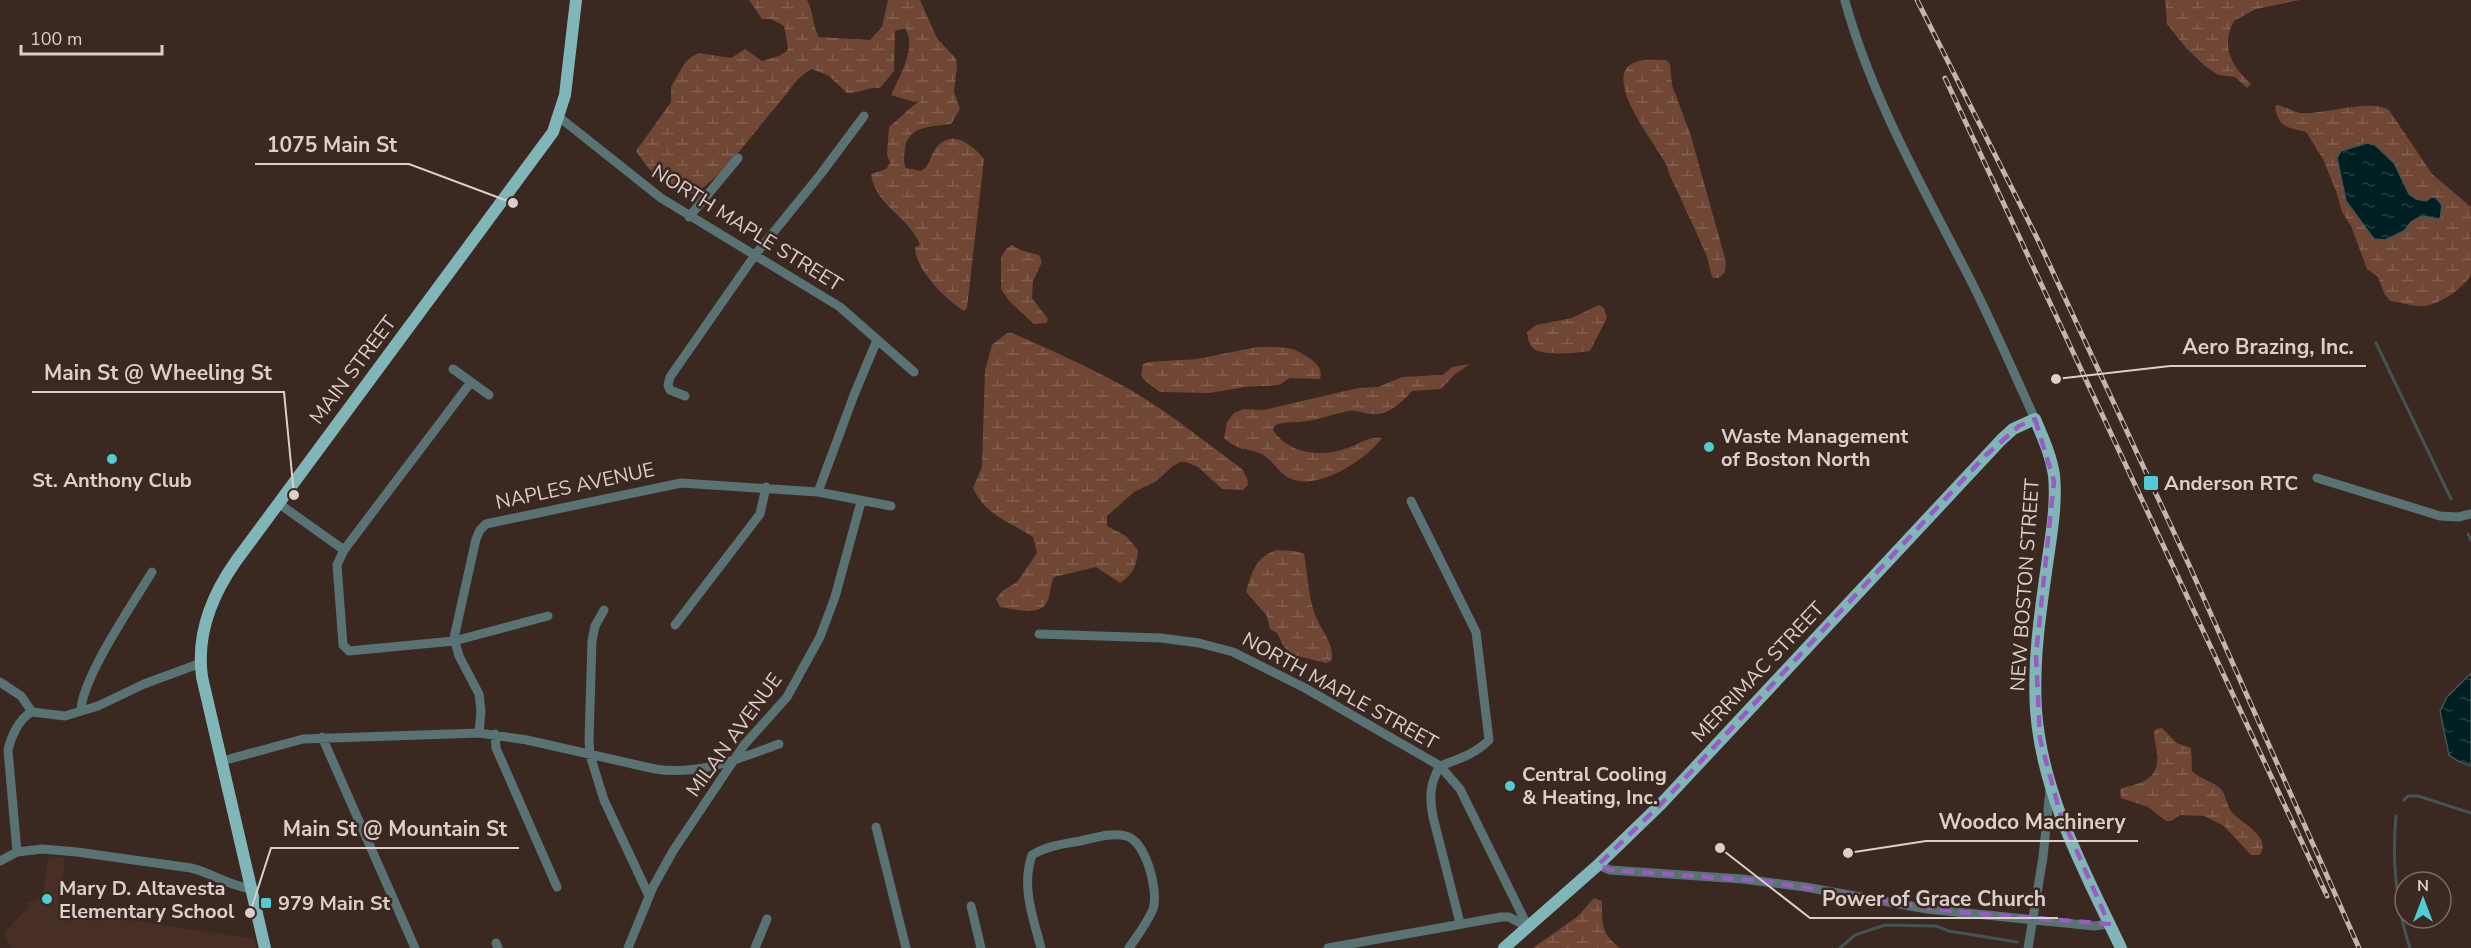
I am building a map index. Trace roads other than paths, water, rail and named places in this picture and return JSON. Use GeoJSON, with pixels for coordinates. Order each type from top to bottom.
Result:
{"type":"FeatureCollection","features":[{"type":"Feature","properties":{"kind":"main road","name":"MAIN STREET"},"geometry":{"type":"LineString","coordinates":[[265,948],[203,682],[202,635],[214,597],[228,572],[541,149],[559,117],[565,95],[576,0]]}},
{"type":"Feature","properties":{"kind":"main road","name":"NEW BOSTON STREET"},"geometry":{"type":"LineString","coordinates":[[2035,420],[2049,453],[2054,481],[2054,514],[2039,626],[2036,688],[2040,739],[2050,786],[2068,834],[2121,948]]}},
{"type":"Feature","properties":{"kind":"main road","name":"MERRIMAC STREET"},"geometry":{"type":"LineString","coordinates":[[1504,948],[1598,865],[1661,804],[2001,440],[2013,429],[2035,420]]}},
{"type":"Feature","properties":{"kind":"street","name":"NEW BOSTON STREET"},"geometry":{"type":"LineString","coordinates":[[1845,1],[1866,69],[1989,318],[2035,420]]}},
{"type":"Feature","properties":{"kind":"street"},"geometry":{"type":"LineString","coordinates":[[685,396],[670,390],[668,385],[670,377],[755,255],[820,176],[864,116]]}},
{"type":"Feature","properties":{"kind":"street","name":"NORTH MAPLE STREET"},"geometry":{"type":"LineString","coordinates":[[559,117],[641,184],[689,216],[840,307],[914,372]]}},
{"type":"Feature","properties":{"kind":"street"},"geometry":{"type":"LineString","coordinates":[[689,216],[738,158]]}},
{"type":"Feature","properties":{"kind":"street"},"geometry":{"type":"LineString","coordinates":[[818,492],[854,394],[877,340]]}},
{"type":"Feature","properties":{"kind":"street"},"geometry":{"type":"LineString","coordinates":[[453,369],[489,395]]}},
{"type":"Feature","properties":{"kind":"street"},"geometry":{"type":"LineString","coordinates":[[471,382],[344,550],[337,565],[343,645],[347,650],[353,652],[454,641],[548,616]]}},
{"type":"Feature","properties":{"kind":"street"},"geometry":{"type":"LineString","coordinates":[[2317,478],[2440,516],[2458,517],[2471,514]]}},
{"type":"Feature","properties":{"kind":"street","name":"NAPLES AVENUE"},"geometry":{"type":"LineString","coordinates":[[454,641],[476,539],[486,524],[670,484],[766,487],[818,492],[891,506]]}},
{"type":"Feature","properties":{"kind":"street"},"geometry":{"type":"LineString","coordinates":[[675,625],[760,514],[766,487]]}},
{"type":"Feature","properties":{"kind":"street"},"geometry":{"type":"LineString","coordinates":[[1411,501],[1476,632],[1490,740],[1468,756],[1440,766],[1433,778],[1430,803],[1460,923]]}},
{"type":"Feature","properties":{"kind":"street","name":"MILAN AVENUE"},"geometry":{"type":"LineString","coordinates":[[628,948],[649,896],[673,851],[747,741],[783,702],[820,637],[835,597],[861,502]]}},
{"type":"Feature","properties":{"kind":"street"},"geometry":{"type":"LineString","coordinates":[[278,504],[344,550]]}},
{"type":"Feature","properties":{"kind":"street"},"geometry":{"type":"LineString","coordinates":[[81,711],[88,684],[152,572]]}},
{"type":"Feature","properties":{"kind":"street"},"geometry":{"type":"LineString","coordinates":[[604,610],[594,630],[591,649],[591,755],[604,800],[649,896]]}},
{"type":"Feature","properties":{"kind":"street","name":"NORTH MAPLE STREET"},"geometry":{"type":"LineString","coordinates":[[1039,634],[1161,638],[1199,643],[1233,652],[1305,688],[1440,766],[1460,789],[1528,927]]}},
{"type":"Feature","properties":{"kind":"street"},"geometry":{"type":"LineString","coordinates":[[454,641],[459,656],[479,694],[481,711],[479,733]]}},
{"type":"Feature","properties":{"kind":"street"},"geometry":{"type":"LineString","coordinates":[[17,852],[8,750],[23,718],[32,712],[40,711],[60,717],[81,711],[201,663]]}},
{"type":"Feature","properties":{"kind":"street"},"geometry":{"type":"LineString","coordinates":[[0,682],[21,696],[32,712]]}},
{"type":"Feature","properties":{"kind":"street"},"geometry":{"type":"LineString","coordinates":[[222,761],[284,742],[322,737],[479,733],[495,734],[672,771],[699,770],[779,744]]}},
{"type":"Feature","properties":{"kind":"street"},"geometry":{"type":"LineString","coordinates":[[495,734],[495,746],[557,887]]}},
{"type":"Feature","properties":{"kind":"street"},"geometry":{"type":"LineString","coordinates":[[322,737],[415,948]]}},
{"type":"Feature","properties":{"kind":"street"},"geometry":{"type":"LineString","coordinates":[[2028,948],[2034,919],[2050,786]]}},
{"type":"Feature","properties":{"kind":"street"},"geometry":{"type":"LineString","coordinates":[[876,827],[906,948]]}},
{"type":"Feature","properties":{"kind":"street"},"geometry":{"type":"LineString","coordinates":[[1041,948],[1027,893],[1026,879],[1032,855],[1044,848],[1110,835],[1124,835],[1139,843],[1144,851],[1155,896],[1151,914],[1129,948]]}},
{"type":"Feature","properties":{"kind":"street"},"geometry":{"type":"LineString","coordinates":[[0,861],[17,852],[42,849],[70,851],[171,865],[204,872],[240,887],[253,889]]}},
{"type":"Feature","properties":{"kind":"street"},"geometry":{"type":"LineString","coordinates":[[1598,865],[1610,870],[1773,882],[1885,903],[2098,927],[2109,924]]}},
{"type":"Feature","properties":{"kind":"street"},"geometry":{"type":"LineString","coordinates":[[971,906],[981,948]]}},
{"type":"Feature","properties":{"kind":"street"},"geometry":{"type":"LineString","coordinates":[[1328,948],[1460,923],[1505,917],[1528,927]]}},
{"type":"Feature","properties":{"kind":"street"},"geometry":{"type":"LineString","coordinates":[[755,948],[767,919]]}},
{"type":"Feature","properties":{"kind":"water"},"geometry":{"type":"Polygon","coordinates":[[[2367,143],[2375,145],[2394,163],[2409,194],[2416,199],[2426,201],[2432,197],[2436,198],[2442,205],[2440,219],[2421,216],[2411,222],[2404,231],[2385,240],[2374,239],[2346,201],[2337,158],[2341,151],[2367,143]]]}},
{"type":"Feature","properties":{"kind":"water"},"geometry":{"type":"Polygon","coordinates":[[[2471,673],[2471,766],[2449,755],[2440,711],[2447,697],[2471,673]]]}},
{"type":"Feature","properties":{"kind":"waterway"},"geometry":{"type":"LineString","coordinates":[[2376,343],[2451,499]]}},
{"type":"Feature","properties":{"kind":"waterway"},"geometry":{"type":"LineString","coordinates":[[2468,534],[2471,540]]}},
{"type":"Feature","properties":{"kind":"waterway"},"geometry":{"type":"LineString","coordinates":[[2404,800],[2408,796],[2418,796],[2471,813]]}},
{"type":"Feature","properties":{"kind":"waterway"},"geometry":{"type":"LineString","coordinates":[[2396,816],[2396,883],[2401,916],[2410,948]]}},
{"type":"Feature","properties":{"kind":"waterway"},"geometry":{"type":"LineString","coordinates":[[1840,948],[1855,935],[1885,925],[1936,926],[1949,931],[2017,942]]}},
{"type":"Feature","properties":{"kind":"railway"},"geometry":{"type":"LineString","coordinates":[[1917,0],[2038,240],[2190,567],[2359,948]]}},
{"type":"Feature","properties":{"kind":"railway"},"geometry":{"type":"LineString","coordinates":[[1945,78],[2327,896]]}},
{"type":"Feature","properties":{"kind":"place","name":"1075 Main St"},"geometry":{"type":"Point","coordinates":[513,203]}},
{"type":"Feature","properties":{"kind":"place","name":"Aero Brazing, Inc."},"geometry":{"type":"Point","coordinates":[2056,379]}},
{"type":"Feature","properties":{"kind":"place","name":"Waste Management of Boston North"},"geometry":{"type":"Point","coordinates":[1709,447]}},
{"type":"Feature","properties":{"kind":"place","name":"St. Anthony Club"},"geometry":{"type":"Point","coordinates":[112,459]}},
{"type":"Feature","properties":{"kind":"place","name":"Anderson RTC"},"geometry":{"type":"Point","coordinates":[2151,483]}},
{"type":"Feature","properties":{"kind":"place","name":"Main St @ Wheeling St"},"geometry":{"type":"Point","coordinates":[294,495]}},
{"type":"Feature","properties":{"kind":"place","name":"Central Cooling & Heating, Inc."},"geometry":{"type":"Point","coordinates":[1510,786]}},
{"type":"Feature","properties":{"kind":"place","name":"Power of Grace Church"},"geometry":{"type":"Point","coordinates":[1720,848]}},
{"type":"Feature","properties":{"kind":"place","name":"Woodco Machinery"},"geometry":{"type":"Point","coordinates":[1848,853]}},
{"type":"Feature","properties":{"kind":"place","name":"Mary D. Altavesta Elementary School"},"geometry":{"type":"Point","coordinates":[47,899]}},
{"type":"Feature","properties":{"kind":"place","name":"979 Main St"},"geometry":{"type":"Point","coordinates":[266,903]}},
{"type":"Feature","properties":{"kind":"place","name":"Main St @ Mountain St"},"geometry":{"type":"Point","coordinates":[250,913]}}]}
